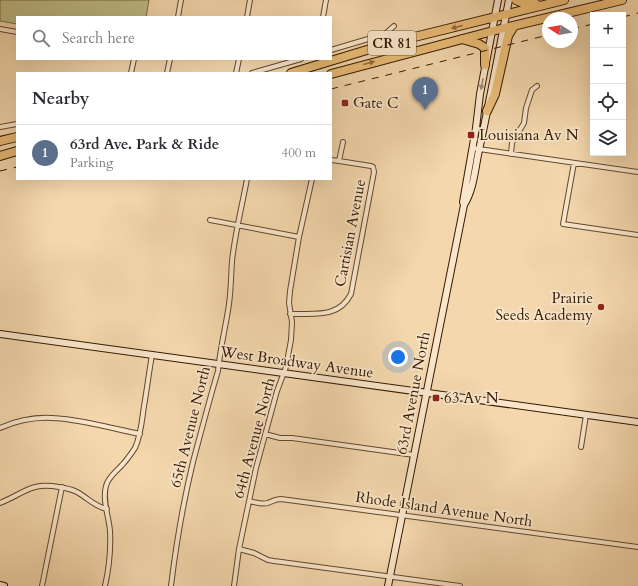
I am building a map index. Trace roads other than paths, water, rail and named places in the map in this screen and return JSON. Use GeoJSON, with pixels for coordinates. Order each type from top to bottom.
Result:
{"type":"FeatureCollection","features":[{"type":"Feature","properties":{"kind":"highway"},"geometry":{"type":"LineString","coordinates":[[516,0],[525,4],[543,5]]}},
{"type":"Feature","properties":{"kind":"highway","name":"CR 81"},"geometry":{"type":"LineString","coordinates":[[294,72],[390,43],[564,0]]}},
{"type":"Feature","properties":{"kind":"highway","name":"CR 81"},"geometry":{"type":"LineString","coordinates":[[332,74],[504,28],[622,0]]}},
{"type":"Feature","properties":{"kind":"highway"},"geometry":{"type":"LineString","coordinates":[[487,111],[495,94],[508,36],[514,26]]}},
{"type":"Feature","properties":{"kind":"highway"},"geometry":{"type":"LineString","coordinates":[[461,39],[479,44],[485,48],[485,65]]}},
{"type":"Feature","properties":{"kind":"highway"},"geometry":{"type":"LineString","coordinates":[[0,141],[16,137]]}},
{"type":"Feature","properties":{"kind":"highway"},"geometry":{"type":"LineString","coordinates":[[0,156],[16,151]]}},
{"type":"Feature","properties":{"kind":"street"},"geometry":{"type":"LineString","coordinates":[[178,16],[181,0]]}},
{"type":"Feature","properties":{"kind":"street"},"geometry":{"type":"LineString","coordinates":[[247,16],[250,0]]}},
{"type":"Feature","properties":{"kind":"street"},"geometry":{"type":"LineString","coordinates":[[323,16],[326,0]]}},
{"type":"Feature","properties":{"kind":"street","name":"63rd Avenue North"},"geometry":{"type":"LineString","coordinates":[[476,149],[476,128],[480,94],[498,0]]}},
{"type":"Feature","properties":{"kind":"street","name":"63rd Avenue North"},"geometry":{"type":"LineString","coordinates":[[388,586],[464,206],[463,202],[487,111],[509,0]]}},
{"type":"Feature","properties":{"kind":"street"},"geometry":{"type":"LineString","coordinates":[[332,50],[385,34],[394,26]]}},
{"type":"Feature","properties":{"kind":"street"},"geometry":{"type":"LineString","coordinates":[[0,29],[16,32]]}},
{"type":"Feature","properties":{"kind":"street"},"geometry":{"type":"LineString","coordinates":[[131,72],[134,60]]}},
{"type":"Feature","properties":{"kind":"street"},"geometry":{"type":"LineString","coordinates":[[167,72],[170,60]]}},
{"type":"Feature","properties":{"kind":"street"},"geometry":{"type":"LineString","coordinates":[[236,72],[239,60]]}},
{"type":"Feature","properties":{"kind":"street"},"geometry":{"type":"LineString","coordinates":[[256,72],[298,60]]}},
{"type":"Feature","properties":{"kind":"street"},"geometry":{"type":"LineString","coordinates":[[511,154],[512,143],[524,123],[526,108],[532,90],[537,86]]}},
{"type":"Feature","properties":{"kind":"street"},"geometry":{"type":"LineString","coordinates":[[0,128],[16,124]]}},
{"type":"Feature","properties":{"kind":"street"},"geometry":{"type":"LineString","coordinates":[[332,160],[339,161],[343,142]]}},
{"type":"Feature","properties":{"kind":"street"},"geometry":{"type":"LineString","coordinates":[[476,149],[638,172]]}},
{"type":"Feature","properties":{"kind":"street","name":"Cartisian Avenue"},"geometry":{"type":"LineString","coordinates":[[290,314],[330,312],[342,306],[351,294],[374,172],[373,167],[371,166],[339,161]]}},
{"type":"Feature","properties":{"kind":"street"},"geometry":{"type":"LineString","coordinates":[[574,163],[563,224],[638,235]]}},
{"type":"Feature","properties":{"kind":"street","name":"65th Avenue North"},"geometry":{"type":"LineString","coordinates":[[171,586],[191,471],[218,371],[219,357],[231,292],[232,260],[247,180]]}},
{"type":"Feature","properties":{"kind":"street","name":"64th Avenue North"},"geometry":{"type":"LineString","coordinates":[[234,586],[248,501],[264,434],[277,390],[286,368],[292,333],[289,303],[290,291],[299,237],[312,180]]}},
{"type":"Feature","properties":{"kind":"street"},"geometry":{"type":"LineString","coordinates":[[210,220],[299,237]]}},
{"type":"Feature","properties":{"kind":"street","name":"West Broadway Avenue"},"geometry":{"type":"LineString","coordinates":[[0,334],[638,422]]}},
{"type":"Feature","properties":{"kind":"street"},"geometry":{"type":"LineString","coordinates":[[105,586],[108,571],[110,531],[104,494],[105,487],[110,476],[130,456],[140,434],[152,355]]}},
{"type":"Feature","properties":{"kind":"street"},"geometry":{"type":"LineString","coordinates":[[581,447],[586,415]]}},
{"type":"Feature","properties":{"kind":"street"},"geometry":{"type":"LineString","coordinates":[[0,428],[31,418],[58,418],[71,419],[140,434]]}},
{"type":"Feature","properties":{"kind":"street"},"geometry":{"type":"LineString","coordinates":[[264,434],[280,438],[292,438],[414,455]]}},
{"type":"Feature","properties":{"kind":"street"},"geometry":{"type":"LineString","coordinates":[[0,502],[31,488],[48,485],[74,490],[100,508],[107,509]]}},
{"type":"Feature","properties":{"kind":"street"},"geometry":{"type":"LineString","coordinates":[[42,586],[62,487]]}},
{"type":"Feature","properties":{"kind":"street","name":"Rhode Island Avenue North"},"geometry":{"type":"LineString","coordinates":[[248,501],[262,504],[281,499],[638,547]]}},
{"type":"Feature","properties":{"kind":"street"},"geometry":{"type":"LineString","coordinates":[[239,549],[254,553],[268,560],[460,586]]}},
{"type":"Feature","properties":{"kind":"street"},"geometry":{"type":"LineString","coordinates":[[0,585],[4,586]]}},
{"type":"Feature","properties":{"kind":"railway"},"geometry":{"type":"LineString","coordinates":[[626,16],[638,13]]}},
{"type":"Feature","properties":{"kind":"railway"},"geometry":{"type":"LineString","coordinates":[[578,28],[590,25]]}},
{"type":"Feature","properties":{"kind":"railway"},"geometry":{"type":"LineString","coordinates":[[332,89],[542,36]]}},
{"type":"Feature","properties":{"kind":"railway"},"geometry":{"type":"LineString","coordinates":[[0,171],[16,167]]}},
{"type":"Feature","properties":{"kind":"place","name":"Gate C"},"geometry":{"type":"Point","coordinates":[345,103]}},
{"type":"Feature","properties":{"kind":"place","name":"63rd Ave. Park & Ride"},"geometry":{"type":"Point","coordinates":[425,110]}},
{"type":"Feature","properties":{"kind":"place","name":"Louisiana Av N"},"geometry":{"type":"Point","coordinates":[471,135]}},
{"type":"Feature","properties":{"kind":"place","name":"Prairie Seeds Academy"},"geometry":{"type":"Point","coordinates":[601,307]}},
{"type":"Feature","properties":{"kind":"place","name":"63 Av N"},"geometry":{"type":"Point","coordinates":[436,398]}}]}
